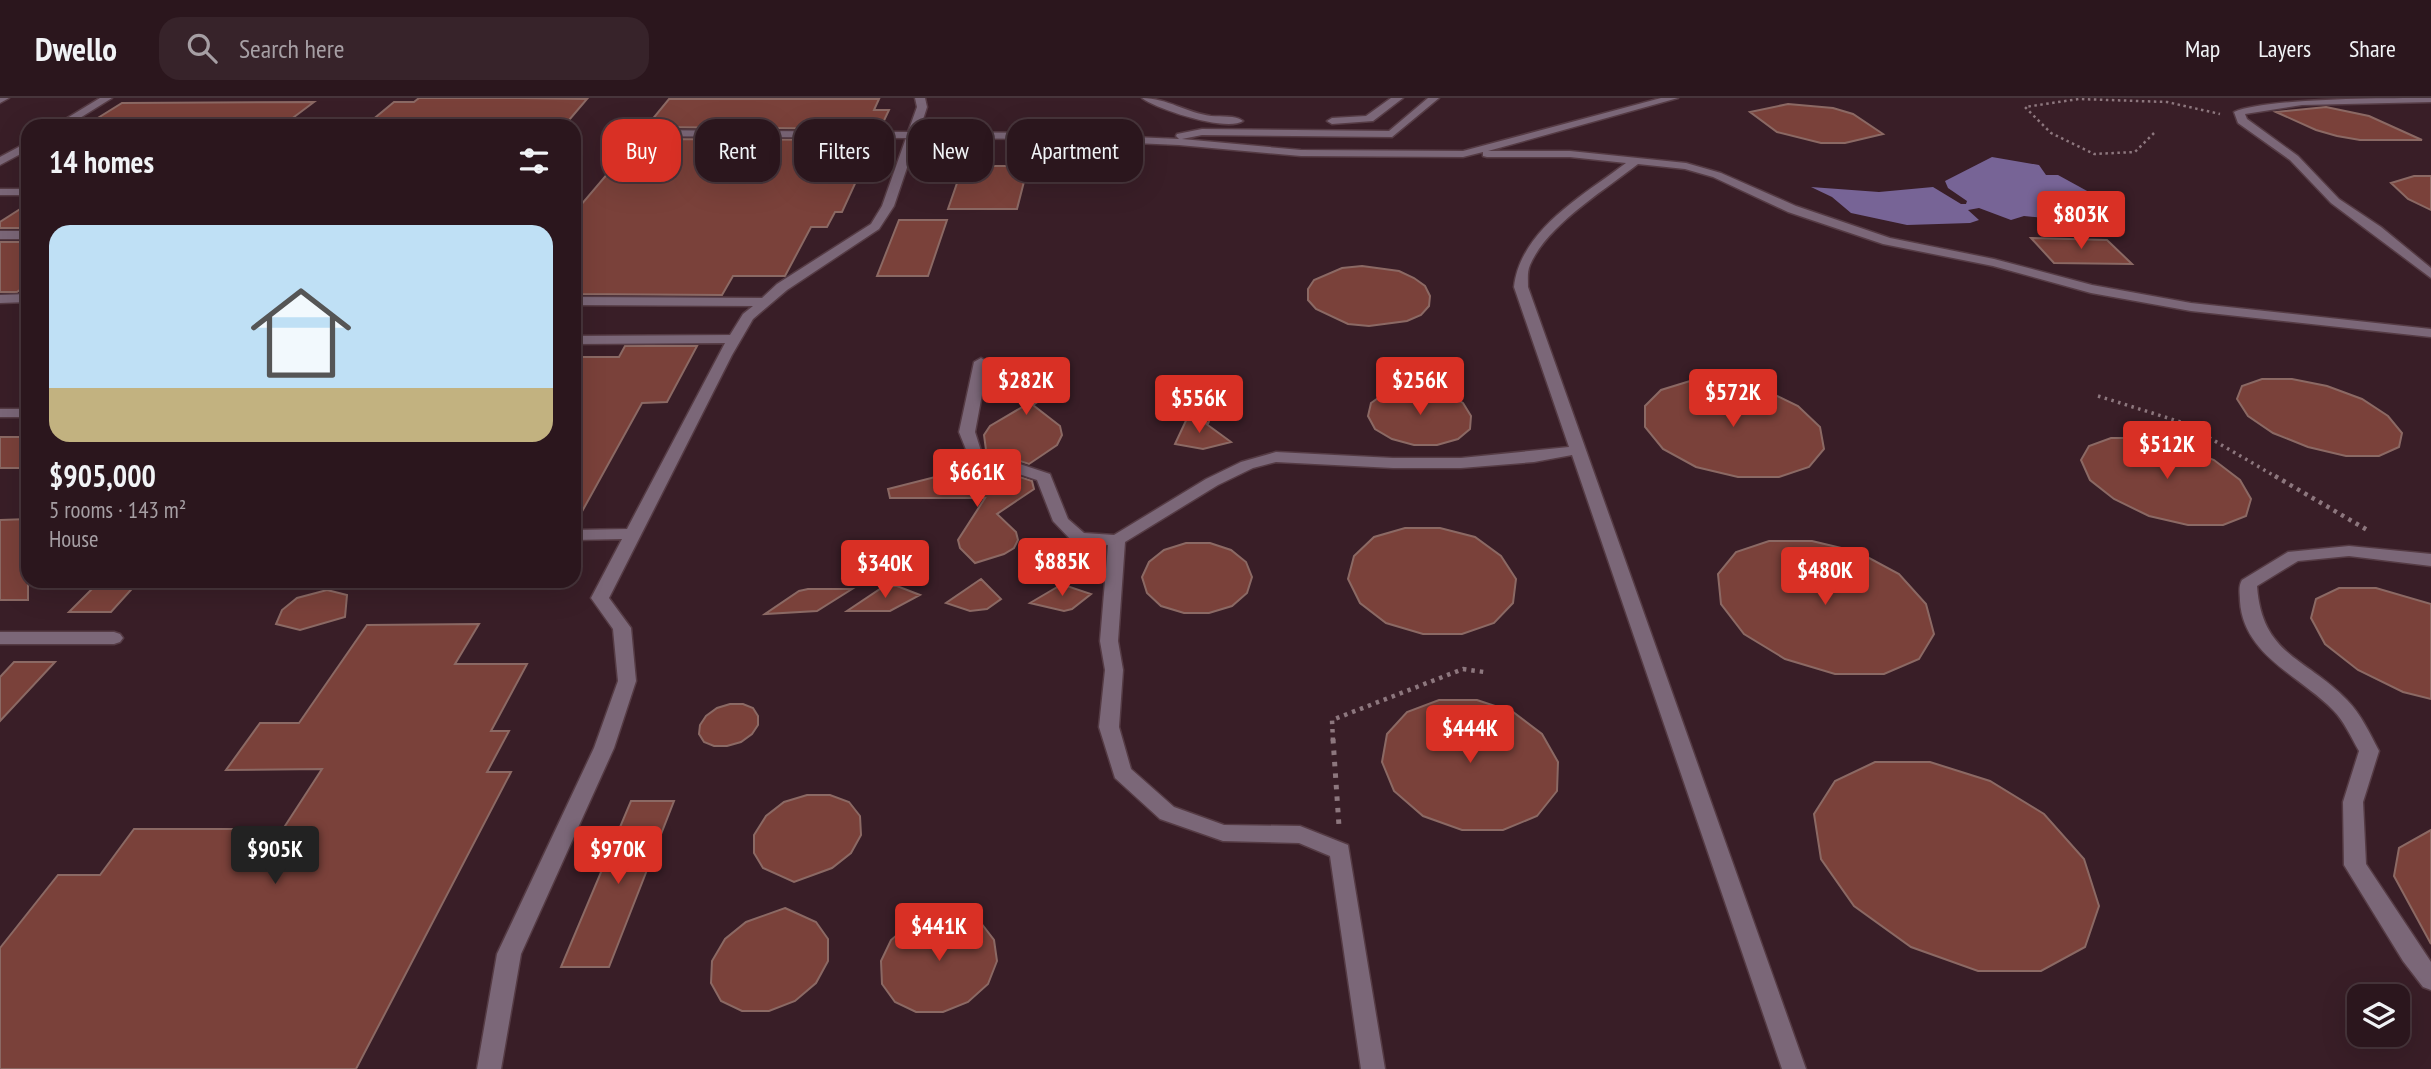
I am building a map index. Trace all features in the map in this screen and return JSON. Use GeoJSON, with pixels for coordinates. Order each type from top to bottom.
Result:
{"type":"FeatureCollection","features":[{"type":"Feature","properties":{"kind":"lane"},"geometry":{"type":"LineString","coordinates":[[71,119],[107,98]]}},
{"type":"Feature","properties":{"kind":"lane"},"geometry":{"type":"LineString","coordinates":[[918,119],[922,107],[920,98]]}},
{"type":"Feature","properties":{"kind":"lane"},"geometry":{"type":"LineString","coordinates":[[1147,98],[1207,119],[1265,121],[1369,119],[1398,98]]}},
{"type":"Feature","properties":{"kind":"lane"},"geometry":{"type":"LineString","coordinates":[[1155,141],[1202,132],[1392,134],[1434,98]]}},
{"type":"Feature","properties":{"kind":"lane"},"geometry":{"type":"LineString","coordinates":[[1618,98],[1628,111]]}},
{"type":"Feature","properties":{"kind":"lane"},"geometry":{"type":"LineString","coordinates":[[1463,154],[1673,98]]}},
{"type":"Feature","properties":{"kind":"lane"},"geometry":{"type":"LineString","coordinates":[[2431,99],[2276,102],[2248,105],[2239,112],[2241,118],[2294,158],[2335,201],[2431,274]]}},
{"type":"Feature","properties":{"kind":"lane"},"geometry":{"type":"LineString","coordinates":[[681,133],[908,134]]}},
{"type":"Feature","properties":{"kind":"lane"},"geometry":{"type":"LineString","coordinates":[[993,136],[1155,141],[1301,153],[1570,154],[1686,166],[1717,174],[1792,209],[1887,241],[1993,263],[2091,289],[2191,307],[2431,332]]}},
{"type":"Feature","properties":{"kind":"lane"},"geometry":{"type":"LineString","coordinates":[[489,1069],[509,954],[604,748],[628,681],[622,628],[600,598],[734,339],[748,317],[782,287],[875,226],[888,206],[908,146]]}},
{"type":"Feature","properties":{"kind":"lane"},"geometry":{"type":"LineString","coordinates":[[0,162],[21,149]]}},
{"type":"Feature","properties":{"kind":"lane"},"geometry":{"type":"LineString","coordinates":[[1637,160],[1555,226],[1533,248],[1522,268],[1521,287],[1794,1069]]}},
{"type":"Feature","properties":{"kind":"lane"},"geometry":{"type":"LineString","coordinates":[[0,192],[21,192]]}},
{"type":"Feature","properties":{"kind":"lane"},"geometry":{"type":"LineString","coordinates":[[0,235],[21,235]]}},
{"type":"Feature","properties":{"kind":"lane"},"geometry":{"type":"LineString","coordinates":[[0,299],[21,299]]}},
{"type":"Feature","properties":{"kind":"lane"},"geometry":{"type":"LineString","coordinates":[[581,301],[765,302]]}},
{"type":"Feature","properties":{"kind":"lane"},"geometry":{"type":"LineString","coordinates":[[581,340],[734,339]]}},
{"type":"Feature","properties":{"kind":"lane"},"geometry":{"type":"LineString","coordinates":[[981,362],[967,432],[974,454],[1044,477],[1061,521],[1079,538],[1117,540],[1212,482],[1247,465],[1276,457],[1393,463],[1461,463],[1534,457],[1576,450]]}},
{"type":"Feature","properties":{"kind":"lane"},"geometry":{"type":"LineString","coordinates":[[0,412],[21,412]]}},
{"type":"Feature","properties":{"kind":"lane"},"geometry":{"type":"LineString","coordinates":[[581,535],[633,534]]}},
{"type":"Feature","properties":{"kind":"lane"},"geometry":{"type":"LineString","coordinates":[[1117,540],[1109,641],[1114,670],[1109,727],[1122,773],[1167,813],[1223,833],[1300,835],[1340,851],[1373,1069]]}},
{"type":"Feature","properties":{"kind":"lane"},"geometry":{"type":"LineString","coordinates":[[2423,559],[2349,551],[2294,556],[2248,584],[2247,608],[2263,643],[2341,706],[2368,751],[2353,802],[2355,865],[2411,954],[2431,980]]}},
{"type":"Feature","properties":{"kind":"lane"},"geometry":{"type":"LineString","coordinates":[[0,638],[114,638]]}},
{"type":"Feature","properties":{"kind":"path"},"geometry":{"type":"LineString","coordinates":[[2154,133],[2135,152],[2094,154],[2051,133],[2025,107],[2078,99],[2167,102],[2241,118]]}},
{"type":"Feature","properties":{"kind":"path"},"geometry":{"type":"LineString","coordinates":[[2098,396],[2184,423],[2423,559]]}},
{"type":"Feature","properties":{"kind":"path"},"geometry":{"type":"LineString","coordinates":[[1340,851],[1332,720],[1463,669],[1484,672]]}},
{"type":"Feature","properties":{"kind":"shaded area"},"geometry":{"type":"Polygon","coordinates":[[[1992,157],[2039,165],[2046,175],[2058,175],[2109,203],[2098,214],[2055,219],[2024,216],[2011,220],[1979,208],[1968,210],[1979,220],[1970,223],[1907,225],[1851,213],[1832,197],[1811,187],[1879,192],[1933,187],[1961,204],[1966,204],[1967,201],[1948,188],[1945,181],[1992,157]]]}},
{"type":"Feature","properties":{"kind":"building"},"geometry":{"type":"Polygon","coordinates":[[[419,98],[587,99],[570,119],[373,119],[394,102],[414,102],[419,98]]]}},
{"type":"Feature","properties":{"kind":"building"},"geometry":{"type":"Polygon","coordinates":[[[669,99],[879,99],[874,110],[889,110],[885,119],[794,119],[794,128],[780,128],[780,119],[695,119],[695,127],[681,127],[681,119],[653,119],[669,99]]]}},
{"type":"Feature","properties":{"kind":"building"},"geometry":{"type":"Polygon","coordinates":[[[314,102],[291,119],[96,119],[122,103],[314,102]]]}},
{"type":"Feature","properties":{"kind":"building"},"geometry":{"type":"Polygon","coordinates":[[[1788,104],[1833,108],[1853,114],[1883,134],[1845,143],[1821,143],[1777,132],[1750,112],[1788,104]]]}},
{"type":"Feature","properties":{"kind":"building"},"geometry":{"type":"Polygon","coordinates":[[[2326,107],[2369,116],[2422,140],[2360,140],[2337,136],[2316,130],[2276,112],[2326,107]]]}},
{"type":"Feature","properties":{"kind":"building"},"geometry":{"type":"Polygon","coordinates":[[[681,139],[695,139],[695,182],[780,182],[780,140],[794,140],[794,182],[856,182],[842,212],[835,212],[827,227],[811,227],[785,276],[733,276],[722,295],[581,294],[581,205],[602,180],[681,182],[681,139]]]}},
{"type":"Feature","properties":{"kind":"building"},"geometry":{"type":"Polygon","coordinates":[[[993,166],[1007,166],[1007,182],[1024,182],[1017,209],[948,209],[957,182],[993,182],[993,166]]]}},
{"type":"Feature","properties":{"kind":"building"},"geometry":{"type":"Polygon","coordinates":[[[2414,176],[2431,176],[2431,210],[2408,199],[2391,183],[2414,176]]]}},
{"type":"Feature","properties":{"kind":"building"},"geometry":{"type":"Polygon","coordinates":[[[21,208],[21,228],[0,228],[0,222],[21,208]]]}},
{"type":"Feature","properties":{"kind":"building"},"geometry":{"type":"Polygon","coordinates":[[[899,220],[947,220],[928,276],[877,276],[899,220]]]}},
{"type":"Feature","properties":{"kind":"building"},"geometry":{"type":"Polygon","coordinates":[[[2031,238],[2107,240],[2132,264],[2054,263],[2031,238]]]}},
{"type":"Feature","properties":{"kind":"building"},"geometry":{"type":"Polygon","coordinates":[[[0,242],[21,242],[21,289],[17,292],[0,292],[0,242]]]}},
{"type":"Feature","properties":{"kind":"building"},"geometry":{"type":"Polygon","coordinates":[[[1362,266],[1399,271],[1414,278],[1425,286],[1430,296],[1429,306],[1421,315],[1407,321],[1369,326],[1348,324],[1316,309],[1308,300],[1308,289],[1314,280],[1342,268],[1362,266]]]}},
{"type":"Feature","properties":{"kind":"building"},"geometry":{"type":"Polygon","coordinates":[[[625,346],[697,346],[667,402],[642,403],[581,513],[581,357],[619,357],[625,346]]]}},
{"type":"Feature","properties":{"kind":"building"},"geometry":{"type":"Polygon","coordinates":[[[1029,367],[1053,370],[1065,378],[1058,389],[1033,405],[1060,426],[1062,435],[1057,445],[1029,464],[986,450],[984,435],[990,426],[1024,406],[999,386],[1007,375],[1029,367]]]}},
{"type":"Feature","properties":{"kind":"building"},"geometry":{"type":"Polygon","coordinates":[[[2262,379],[2292,379],[2327,386],[2362,399],[2388,416],[2402,433],[2399,447],[2379,456],[2346,456],[2308,447],[2273,433],[2248,416],[2237,399],[2242,386],[2262,379]]]}},
{"type":"Feature","properties":{"kind":"building"},"geometry":{"type":"Polygon","coordinates":[[[1690,381],[1727,381],[1765,390],[1798,406],[1820,427],[1824,449],[1809,467],[1779,477],[1738,477],[1696,467],[1663,449],[1645,427],[1645,406],[1661,390],[1690,381]]]}},
{"type":"Feature","properties":{"kind":"building"},"geometry":{"type":"Polygon","coordinates":[[[1193,387],[1220,392],[1208,424],[1168,393],[1193,387]]]}},
{"type":"Feature","properties":{"kind":"building"},"geometry":{"type":"Polygon","coordinates":[[[1403,389],[1425,389],[1447,394],[1463,403],[1471,416],[1470,429],[1458,439],[1437,445],[1414,445],[1392,439],[1375,429],[1368,416],[1371,403],[1384,394],[1403,389]]]}},
{"type":"Feature","properties":{"kind":"building"},"geometry":{"type":"Polygon","coordinates":[[[1190,412],[1231,442],[1203,449],[1175,444],[1190,412]]]}},
{"type":"Feature","properties":{"kind":"building"},"geometry":{"type":"Polygon","coordinates":[[[0,437],[21,437],[21,468],[0,468],[0,437]]]}},
{"type":"Feature","properties":{"kind":"building"},"geometry":{"type":"Polygon","coordinates":[[[2111,438],[2143,438],[2180,446],[2214,460],[2240,480],[2251,499],[2246,516],[2223,525],[2188,525],[2149,516],[2114,499],[2090,480],[2081,460],[2089,446],[2111,438]]]}},
{"type":"Feature","properties":{"kind":"building"},"geometry":{"type":"Polygon","coordinates":[[[989,467],[1032,481],[1034,489],[997,514],[1016,532],[1018,540],[1014,548],[1004,554],[975,563],[960,548],[958,540],[985,498],[890,498],[888,489],[947,474],[992,485],[989,467]]]}},
{"type":"Feature","properties":{"kind":"building"},"geometry":{"type":"Polygon","coordinates":[[[21,519],[21,588],[28,588],[28,600],[0,600],[0,520],[21,519]]]}},
{"type":"Feature","properties":{"kind":"building"},"geometry":{"type":"Polygon","coordinates":[[[1405,528],[1440,528],[1475,537],[1501,556],[1516,579],[1513,603],[1494,623],[1462,634],[1423,634],[1386,623],[1360,603],[1348,579],[1354,556],[1374,537],[1405,528]]]}},
{"type":"Feature","properties":{"kind":"building"},"geometry":{"type":"Polygon","coordinates":[[[1769,541],[1812,541],[1858,552],[1899,574],[1926,604],[1934,634],[1919,659],[1884,674],[1835,674],[1785,659],[1744,634],[1721,604],[1718,574],[1736,552],[1769,541]]]}},
{"type":"Feature","properties":{"kind":"building"},"geometry":{"type":"Polygon","coordinates":[[[1186,543],[1210,543],[1231,550],[1246,562],[1252,577],[1247,593],[1232,606],[1209,613],[1184,613],[1161,606],[1147,593],[1142,577],[1149,562],[1164,550],[1186,543]]]}},
{"type":"Feature","properties":{"kind":"building"},"geometry":{"type":"Polygon","coordinates":[[[981,579],[1001,599],[987,609],[970,611],[946,603],[981,579]]]}},
{"type":"Feature","properties":{"kind":"building"},"geometry":{"type":"Polygon","coordinates":[[[897,586],[920,595],[890,611],[847,611],[880,589],[897,586]]]}},
{"type":"Feature","properties":{"kind":"building"},"geometry":{"type":"Polygon","coordinates":[[[1059,586],[1091,594],[1072,609],[1064,611],[1030,603],[1059,586]]]}},
{"type":"Feature","properties":{"kind":"building"},"geometry":{"type":"Polygon","coordinates":[[[93,588],[133,588],[111,612],[69,612],[93,588]]]}},
{"type":"Feature","properties":{"kind":"building"},"geometry":{"type":"Polygon","coordinates":[[[2339,588],[2376,588],[2431,604],[2431,699],[2403,692],[2358,670],[2325,644],[2311,618],[2316,599],[2339,588]]]}},
{"type":"Feature","properties":{"kind":"building"},"geometry":{"type":"Polygon","coordinates":[[[852,589],[817,611],[765,614],[799,591],[852,589]]]}},
{"type":"Feature","properties":{"kind":"building"},"geometry":{"type":"Polygon","coordinates":[[[327,590],[347,595],[345,617],[300,630],[276,624],[282,610],[297,598],[327,590]]]}},
{"type":"Feature","properties":{"kind":"building"},"geometry":{"type":"Polygon","coordinates":[[[479,624],[455,664],[527,664],[491,731],[509,731],[487,772],[511,772],[356,1069],[0,1069],[0,948],[58,875],[100,875],[134,829],[283,829],[322,769],[226,770],[260,723],[299,723],[367,625],[479,624]]]}},
{"type":"Feature","properties":{"kind":"building"},"geometry":{"type":"Polygon","coordinates":[[[14,662],[55,662],[0,721],[0,677],[14,662]]]}},
{"type":"Feature","properties":{"kind":"building"},"geometry":{"type":"Polygon","coordinates":[[[1439,700],[1477,700],[1513,712],[1542,734],[1558,762],[1557,791],[1537,816],[1503,830],[1462,830],[1423,816],[1394,791],[1382,762],[1387,734],[1407,712],[1439,700]]]}},
{"type":"Feature","properties":{"kind":"building"},"geometry":{"type":"Polygon","coordinates":[[[743,704],[753,708],[758,716],[758,725],[752,734],[741,742],[727,746],[714,746],[704,742],[699,734],[700,725],[706,716],[717,708],[743,704]]]}},
{"type":"Feature","properties":{"kind":"building"},"geometry":{"type":"Polygon","coordinates":[[[1875,762],[1930,762],[1990,781],[2044,814],[2084,859],[2099,906],[2085,947],[2041,971],[1978,971],[1911,947],[1854,906],[1821,859],[1814,814],[1835,781],[1875,762]]]}},
{"type":"Feature","properties":{"kind":"building"},"geometry":{"type":"Polygon","coordinates":[[[807,795],[830,795],[849,802],[860,816],[861,835],[851,853],[832,868],[794,882],[763,868],[754,853],[754,835],[766,816],[784,802],[807,795]]]}},
{"type":"Feature","properties":{"kind":"building"},"geometry":{"type":"Polygon","coordinates":[[[631,801],[674,801],[609,967],[561,967],[631,801]]]}},
{"type":"Feature","properties":{"kind":"building"},"geometry":{"type":"Polygon","coordinates":[[[2431,830],[2431,944],[2394,876],[2399,848],[2431,830]]]}},
{"type":"Feature","properties":{"kind":"building"},"geometry":{"type":"Polygon","coordinates":[[[785,908],[816,922],[828,939],[828,961],[816,983],[795,1001],[769,1011],[742,1011],[721,1001],[711,983],[712,961],[725,939],[746,922],[785,908]]]}},
{"type":"Feature","properties":{"kind":"building"},"geometry":{"type":"Polygon","coordinates":[[[935,914],[960,914],[981,923],[994,940],[997,961],[988,984],[968,1002],[943,1012],[916,1012],[895,1002],[882,984],[881,961],[891,940],[911,923],[935,914]]]}}]}
